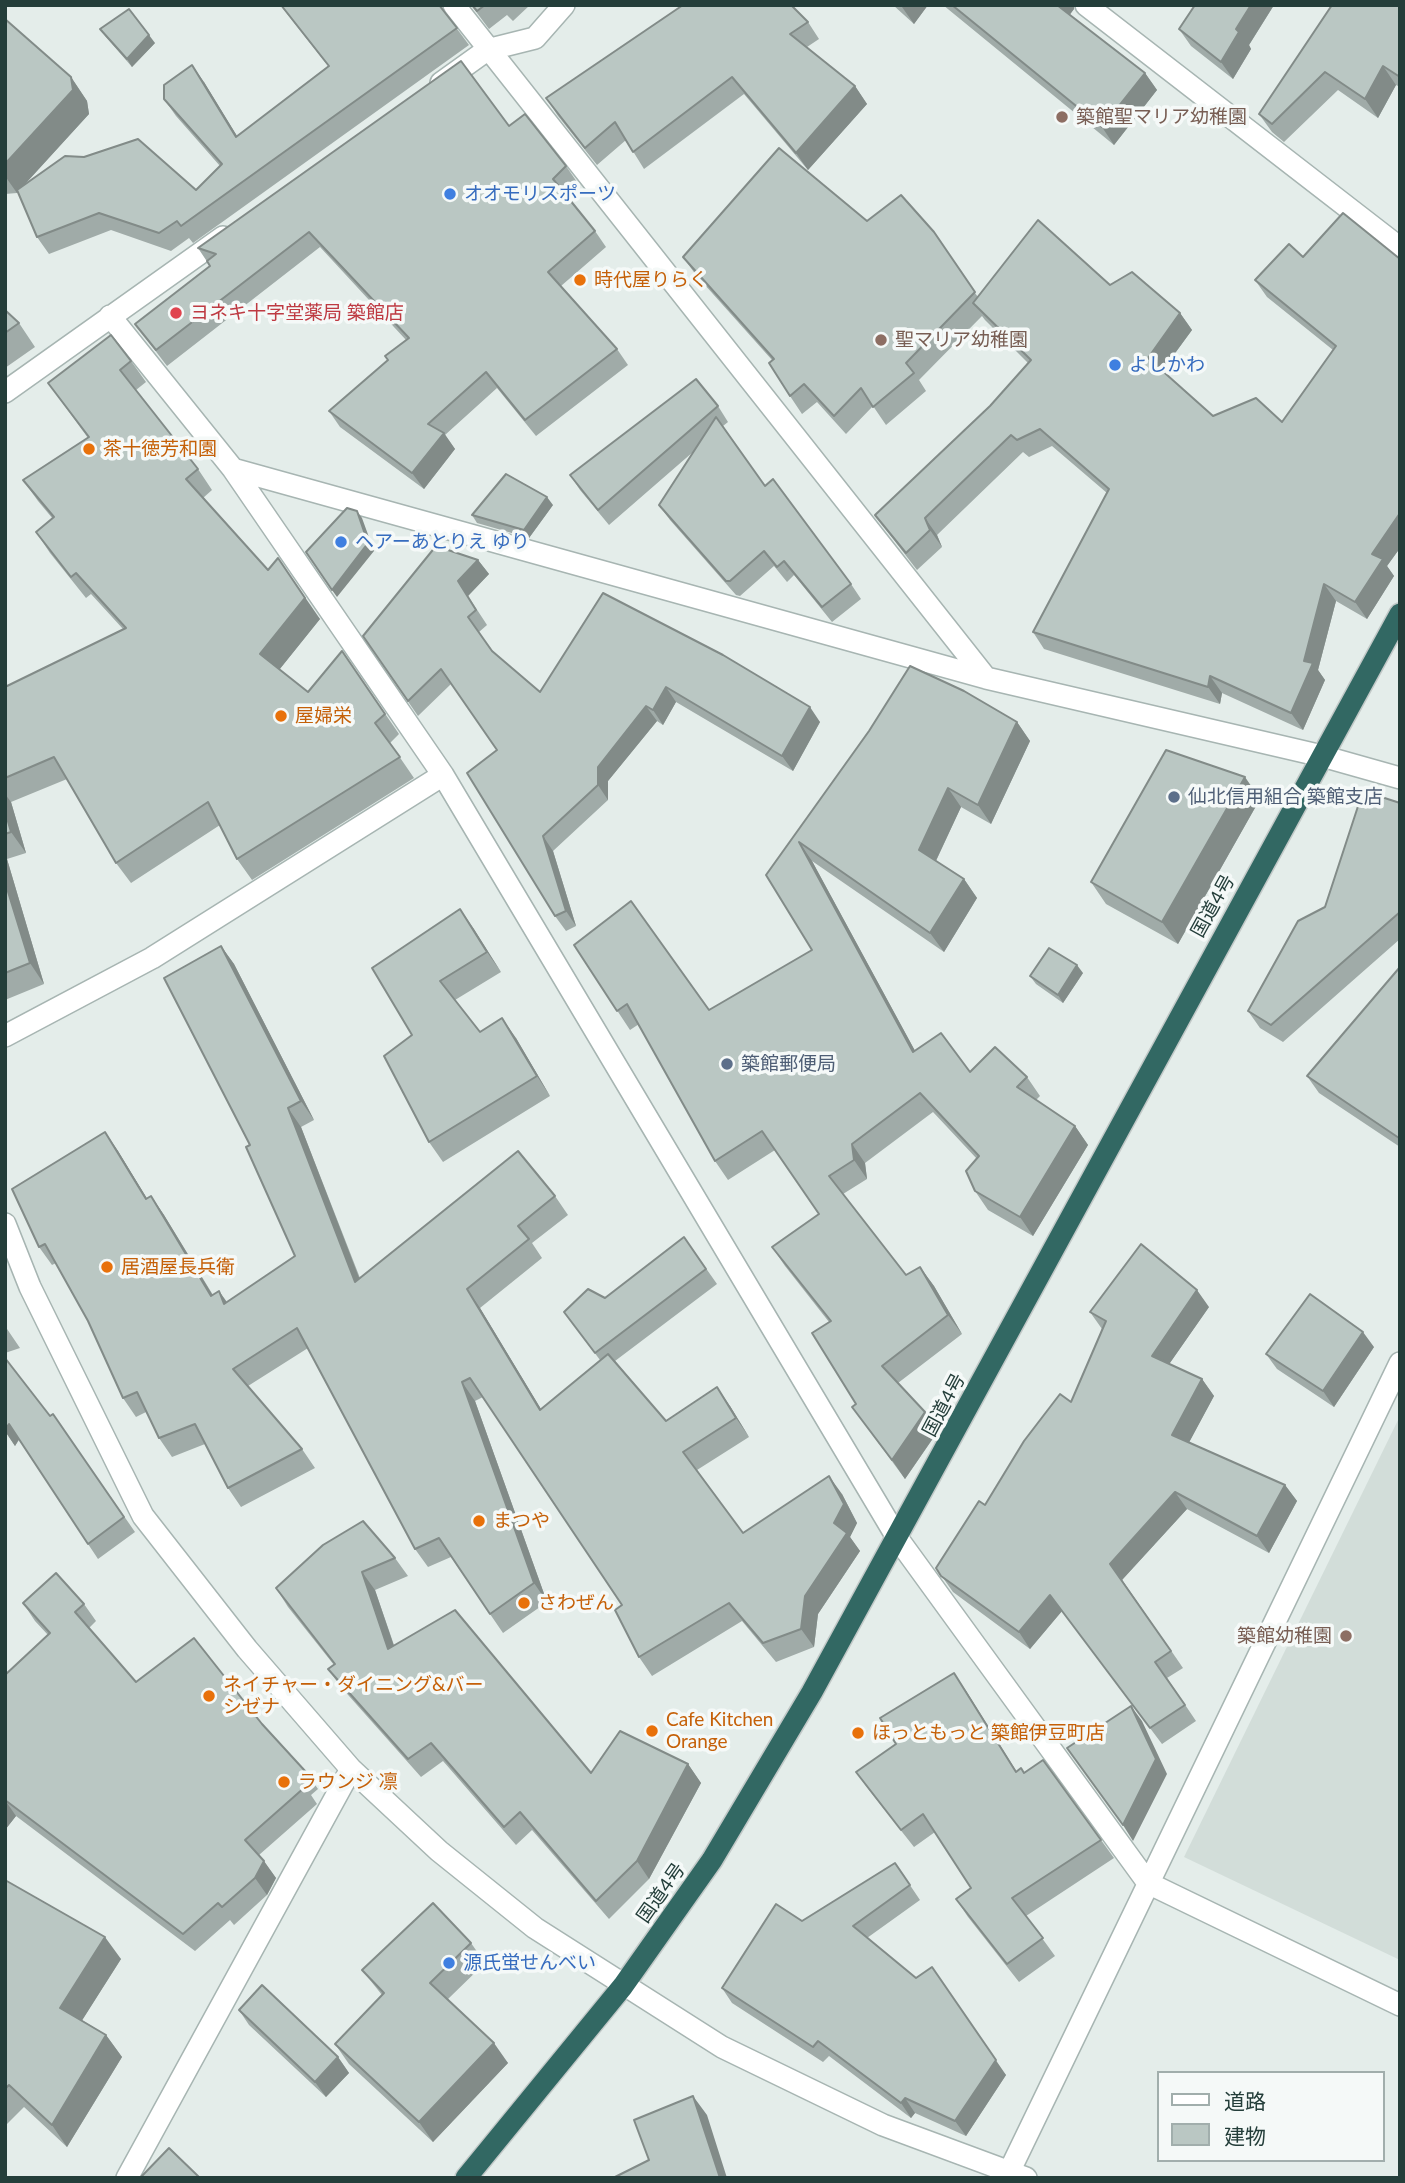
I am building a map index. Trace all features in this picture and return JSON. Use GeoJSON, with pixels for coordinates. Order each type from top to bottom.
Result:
{"type":"FeatureCollection","features":[{"type":"Feature","properties":{"kind":"highway","name":"国道4号"},"geometry":{"type":"LineString","coordinates":[[466,2178],[623,1986],[712,1860],[813,1692],[1400,614]]}},
{"type":"Feature","properties":{"kind":"street"},"geometry":{"type":"LineString","coordinates":[[454,5],[986,678]]}},
{"type":"Feature","properties":{"kind":"street"},"geometry":{"type":"LineString","coordinates":[[421,97],[488,50],[535,38],[564,5]]}},
{"type":"Feature","properties":{"kind":"street"},"geometry":{"type":"LineString","coordinates":[[1087,5],[1400,248]]}},
{"type":"Feature","properties":{"kind":"street"},"geometry":{"type":"LineString","coordinates":[[5,392],[243,222]]}},
{"type":"Feature","properties":{"kind":"street"},"geometry":{"type":"LineString","coordinates":[[110,316],[233,469],[443,775],[898,1539],[1148,1883],[1400,2005]]}},
{"type":"Feature","properties":{"kind":"street"},"geometry":{"type":"LineString","coordinates":[[233,469],[986,678],[1322,755],[1400,778]]}},
{"type":"Feature","properties":{"kind":"street"},"geometry":{"type":"LineString","coordinates":[[5,1035],[152,958],[443,775]]}},
{"type":"Feature","properties":{"kind":"street"},"geometry":{"type":"LineString","coordinates":[[5,1224],[30,1287],[144,1516],[247,1649],[351,1769],[449,1860],[535,1928],[722,2047],[883,2125],[1012,2175],[1148,1883],[1400,1363]]}},
{"type":"Feature","properties":{"kind":"street"},"geometry":{"type":"LineString","coordinates":[[127,2178],[351,1769]]}},
{"type":"Feature","properties":{"kind":"shaded area","name":"築館幼稚園"},"geometry":{"type":"Polygon","coordinates":[[[1400,1416],[1400,1960],[1184,1857],[1400,1416]]]}},
{"type":"Feature","properties":{"kind":"building"},"geometry":{"type":"Polygon","coordinates":[[[281,5],[439,5],[457,28],[181,226],[177,221],[159,233],[99,213],[37,237],[17,190],[65,156],[84,157],[138,139],[196,190],[222,164],[164,99],[164,85],[192,65],[236,137],[329,66],[281,5]]]}},
{"type":"Feature","properties":{"kind":"building"},"geometry":{"type":"Polygon","coordinates":[[[472,5],[485,5],[477,11],[472,5]]]}},
{"type":"Feature","properties":{"kind":"building"},"geometry":{"type":"Polygon","coordinates":[[[683,5],[791,5],[808,22],[790,34],[855,86],[796,153],[732,77],[633,152],[615,122],[585,148],[546,98],[683,5]]]}},
{"type":"Feature","properties":{"kind":"building"},"geometry":{"type":"Polygon","coordinates":[[[952,5],[1057,5],[1145,73],[1102,127],[952,5]]]}},
{"type":"Feature","properties":{"kind":"building"},"geometry":{"type":"Polygon","coordinates":[[[1195,5],[1251,5],[1221,62],[1179,29],[1195,5]]]}},
{"type":"Feature","properties":{"kind":"building"},"geometry":{"type":"Polygon","coordinates":[[[1332,5],[1400,5],[1400,77],[1383,66],[1365,99],[1325,72],[1272,124],[1259,114],[1332,5]]]}},
{"type":"Feature","properties":{"kind":"building"},"geometry":{"type":"Polygon","coordinates":[[[129,9],[149,35],[127,59],[100,29],[129,9]]]}},
{"type":"Feature","properties":{"kind":"building"},"geometry":{"type":"Polygon","coordinates":[[[5,19],[71,77],[73,90],[5,164],[5,19]]]}},
{"type":"Feature","properties":{"kind":"building"},"geometry":{"type":"Polygon","coordinates":[[[461,61],[509,126],[525,114],[566,166],[553,179],[595,231],[548,272],[617,349],[525,420],[486,372],[428,424],[444,433],[412,473],[329,411],[388,360],[385,356],[409,338],[309,232],[156,350],[135,324],[210,266],[207,261],[216,254],[198,248],[461,61]]]}},
{"type":"Feature","properties":{"kind":"building"},"geometry":{"type":"Polygon","coordinates":[[[779,148],[867,221],[901,195],[934,232],[975,292],[906,363],[914,373],[873,407],[861,388],[834,416],[804,384],[790,396],[769,363],[774,359],[683,257],[779,148]]]}},
{"type":"Feature","properties":{"kind":"building"},"geometry":{"type":"Polygon","coordinates":[[[1343,213],[1400,259],[1400,513],[1372,554],[1383,559],[1355,602],[1324,584],[1304,661],[1313,663],[1291,713],[1210,676],[1208,687],[1033,632],[1109,489],[1040,429],[1017,440],[1011,435],[925,518],[930,530],[906,553],[875,515],[990,406],[1031,360],[973,303],[1038,220],[1110,285],[1132,272],[1180,313],[1148,358],[1213,416],[1256,398],[1282,422],[1336,346],[1255,280],[1289,244],[1303,257],[1343,213]]]}},
{"type":"Feature","properties":{"kind":"building"},"geometry":{"type":"Polygon","coordinates":[[[5,310],[19,323],[5,333],[5,310]]]}},
{"type":"Feature","properties":{"kind":"building"},"geometry":{"type":"Polygon","coordinates":[[[111,335],[131,361],[120,370],[198,469],[186,479],[268,570],[278,558],[305,598],[260,654],[308,692],[342,651],[385,714],[375,723],[400,757],[237,859],[208,802],[116,863],[54,757],[5,778],[5,687],[126,628],[76,573],[71,577],[36,532],[54,517],[23,480],[89,437],[48,383],[111,335]]]}},
{"type":"Feature","properties":{"kind":"building"},"geometry":{"type":"Polygon","coordinates":[[[696,379],[718,406],[598,510],[570,475],[696,379]]]}},
{"type":"Feature","properties":{"kind":"building"},"geometry":{"type":"Polygon","coordinates":[[[716,417],[765,486],[773,479],[851,584],[822,607],[784,561],[777,567],[764,551],[730,581],[726,581],[659,505],[716,417]]]}},
{"type":"Feature","properties":{"kind":"building"},"geometry":{"type":"Polygon","coordinates":[[[506,474],[547,497],[524,530],[472,515],[506,474]]]}},
{"type":"Feature","properties":{"kind":"building"},"geometry":{"type":"Polygon","coordinates":[[[347,508],[357,511],[368,543],[332,590],[306,552],[347,508]]]}},
{"type":"Feature","properties":{"kind":"building"},"geometry":{"type":"Polygon","coordinates":[[[436,546],[478,560],[458,581],[476,610],[468,617],[492,651],[540,692],[603,593],[723,655],[810,707],[782,756],[666,687],[653,710],[646,706],[598,767],[598,785],[543,836],[566,911],[555,916],[467,773],[497,750],[441,669],[408,701],[363,636],[436,546]]]}},
{"type":"Feature","properties":{"kind":"building"},"geometry":{"type":"Polygon","coordinates":[[[910,666],[964,691],[1017,722],[978,805],[948,788],[919,850],[964,879],[930,933],[799,842],[913,1052],[941,1033],[970,1072],[995,1047],[1027,1077],[1017,1087],[1075,1126],[1020,1217],[975,1191],[966,1171],[979,1156],[920,1093],[852,1144],[854,1160],[829,1176],[906,1275],[920,1267],[948,1315],[882,1366],[925,1412],[892,1460],[852,1407],[856,1404],[812,1333],[831,1321],[772,1247],[819,1214],[762,1131],[715,1161],[627,1004],[617,1011],[574,945],[631,901],[709,1010],[812,950],[766,875],[869,731],[910,666]]]}},
{"type":"Feature","properties":{"kind":"building"},"geometry":{"type":"Polygon","coordinates":[[[1166,750],[1245,777],[1162,922],[1091,882],[1166,750]]]}},
{"type":"Feature","properties":{"kind":"building"},"geometry":{"type":"Polygon","coordinates":[[[1363,791],[1400,803],[1400,912],[1271,1025],[1248,1011],[1298,921],[1325,907],[1363,791]]]}},
{"type":"Feature","properties":{"kind":"building"},"geometry":{"type":"Polygon","coordinates":[[[5,811],[11,832],[5,834],[5,811]]]}},
{"type":"Feature","properties":{"kind":"building"},"geometry":{"type":"Polygon","coordinates":[[[5,882],[30,963],[5,973],[5,882]]]}},
{"type":"Feature","properties":{"kind":"building"},"geometry":{"type":"Polygon","coordinates":[[[460,909],[487,952],[440,981],[480,1032],[502,1018],[537,1076],[429,1142],[384,1056],[412,1035],[372,968],[460,909]]]}},
{"type":"Feature","properties":{"kind":"building"},"geometry":{"type":"Polygon","coordinates":[[[221,946],[301,1101],[288,1108],[355,1282],[518,1151],[555,1196],[518,1226],[529,1239],[467,1289],[540,1410],[608,1354],[666,1421],[717,1387],[736,1418],[683,1452],[743,1533],[829,1476],[844,1504],[834,1523],[847,1533],[805,1596],[801,1629],[763,1643],[729,1603],[639,1657],[615,1610],[622,1605],[470,1378],[462,1382],[534,1583],[490,1614],[439,1538],[415,1549],[297,1328],[233,1369],[302,1449],[228,1488],[195,1424],[159,1438],[137,1392],[123,1398],[88,1321],[45,1244],[39,1247],[12,1189],[105,1132],[146,1199],[151,1196],[211,1296],[219,1291],[224,1304],[295,1256],[246,1147],[250,1145],[164,978],[221,946]]]}},
{"type":"Feature","properties":{"kind":"building"},"geometry":{"type":"Polygon","coordinates":[[[1049,948],[1077,965],[1058,995],[1030,976],[1049,948]]]}},
{"type":"Feature","properties":{"kind":"building"},"geometry":{"type":"Polygon","coordinates":[[[1400,967],[1400,1137],[1399,1138],[1307,1076],[1400,967]]]}},
{"type":"Feature","properties":{"kind":"building"},"geometry":{"type":"Polygon","coordinates":[[[684,1237],[706,1269],[595,1353],[564,1312],[588,1289],[605,1298],[684,1237]]]}},
{"type":"Feature","properties":{"kind":"building"},"geometry":{"type":"Polygon","coordinates":[[[1141,1244],[1197,1290],[1152,1356],[1202,1379],[1172,1435],[1285,1485],[1257,1536],[1175,1492],[1110,1564],[1171,1651],[1155,1662],[1185,1705],[1150,1728],[1050,1595],[1019,1632],[941,1576],[936,1568],[979,1501],[985,1505],[1024,1441],[1060,1394],[1071,1402],[1106,1321],[1090,1312],[1141,1244]]]}},
{"type":"Feature","properties":{"kind":"building"},"geometry":{"type":"Polygon","coordinates":[[[1310,1294],[1363,1332],[1323,1391],[1266,1354],[1310,1294]]]}},
{"type":"Feature","properties":{"kind":"building"},"geometry":{"type":"Polygon","coordinates":[[[5,1358],[50,1416],[53,1414],[124,1517],[88,1544],[9,1424],[5,1430],[5,1358]]]}},
{"type":"Feature","properties":{"kind":"building"},"geometry":{"type":"Polygon","coordinates":[[[363,1521],[395,1558],[362,1572],[388,1649],[455,1610],[591,1773],[620,1731],[688,1764],[637,1861],[596,1901],[520,1812],[504,1827],[431,1743],[408,1759],[328,1669],[335,1664],[276,1588],[323,1545],[363,1521]]]}},
{"type":"Feature","properties":{"kind":"building"},"geometry":{"type":"Polygon","coordinates":[[[56,1573],[84,1604],[75,1612],[136,1682],[194,1638],[262,1724],[306,1772],[298,1778],[305,1787],[245,1840],[264,1861],[255,1878],[222,1907],[218,1903],[183,1934],[5,1800],[5,1675],[50,1633],[23,1603],[56,1573]]]}},
{"type":"Feature","properties":{"kind":"building"},"geometry":{"type":"Polygon","coordinates":[[[954,1673],[1016,1772],[1021,1768],[1024,1773],[1043,1760],[1101,1840],[1012,1898],[1043,1938],[1007,1964],[956,1899],[971,1888],[923,1814],[901,1830],[856,1772],[896,1744],[880,1718],[954,1673]]]}},
{"type":"Feature","properties":{"kind":"building"},"geometry":{"type":"Polygon","coordinates":[[[1131,1706],[1156,1759],[1123,1825],[1067,1748],[1131,1706]]]}},
{"type":"Feature","properties":{"kind":"building"},"geometry":{"type":"Polygon","coordinates":[[[895,1863],[910,1885],[853,1926],[916,1978],[932,1967],[996,2060],[955,2121],[905,2098],[901,2103],[818,2041],[813,2047],[722,1988],[776,1904],[802,1921],[895,1863]]]}},
{"type":"Feature","properties":{"kind":"building"},"geometry":{"type":"Polygon","coordinates":[[[5,1880],[105,1937],[60,2008],[106,2035],[52,2125],[9,2085],[5,2089],[5,1880]]]}},
{"type":"Feature","properties":{"kind":"building"},"geometry":{"type":"Polygon","coordinates":[[[433,1903],[471,1943],[430,1983],[494,2043],[419,2122],[335,2044],[384,1993],[362,1970],[433,1903]]]}},
{"type":"Feature","properties":{"kind":"building"},"geometry":{"type":"Polygon","coordinates":[[[262,1985],[338,2057],[315,2082],[239,2010],[262,1985]]]}},
{"type":"Feature","properties":{"kind":"building"},"geometry":{"type":"Polygon","coordinates":[[[693,2096],[720,2178],[613,2178],[649,2160],[634,2120],[693,2096]]]}},
{"type":"Feature","properties":{"kind":"building"},"geometry":{"type":"Polygon","coordinates":[[[169,2148],[200,2178],[140,2178],[169,2148]]]}},
{"type":"Feature","properties":{"kind":"place","name":"築館聖マリア幼稚園"},"geometry":{"type":"Point","coordinates":[1062,117]}},
{"type":"Feature","properties":{"kind":"place","name":"オオモリスポーツ"},"geometry":{"type":"Point","coordinates":[450,194]}},
{"type":"Feature","properties":{"kind":"place","name":"時代屋りらく"},"geometry":{"type":"Point","coordinates":[580,280]}},
{"type":"Feature","properties":{"kind":"place","name":"ヨネキ十字堂薬局 築館店"},"geometry":{"type":"Point","coordinates":[176,313]}},
{"type":"Feature","properties":{"kind":"place","name":"聖マリア幼稚園"},"geometry":{"type":"Point","coordinates":[881,340]}},
{"type":"Feature","properties":{"kind":"place","name":"よしかわ"},"geometry":{"type":"Point","coordinates":[1115,365]}},
{"type":"Feature","properties":{"kind":"place","name":"茶十徳芳和園"},"geometry":{"type":"Point","coordinates":[89,449]}},
{"type":"Feature","properties":{"kind":"place","name":"ヘアーあとりえ ゆり"},"geometry":{"type":"Point","coordinates":[341,542]}},
{"type":"Feature","properties":{"kind":"place","name":"屋婦栄"},"geometry":{"type":"Point","coordinates":[281,716]}},
{"type":"Feature","properties":{"kind":"place","name":"仙北信用組合 築館支店"},"geometry":{"type":"Point","coordinates":[1174,797]}},
{"type":"Feature","properties":{"kind":"place","name":"築館郵便局"},"geometry":{"type":"Point","coordinates":[727,1064]}},
{"type":"Feature","properties":{"kind":"place","name":"居酒屋長兵衛"},"geometry":{"type":"Point","coordinates":[107,1267]}},
{"type":"Feature","properties":{"kind":"place","name":"まつや"},"geometry":{"type":"Point","coordinates":[479,1521]}},
{"type":"Feature","properties":{"kind":"place","name":"さわぜん"},"geometry":{"type":"Point","coordinates":[524,1603]}},
{"type":"Feature","properties":{"kind":"place","name":"築館幼稚園"},"geometry":{"type":"Point","coordinates":[1346,1636]}},
{"type":"Feature","properties":{"kind":"place","name":"ネイチャー・ダイニング&バー シゼナ"},"geometry":{"type":"Point","coordinates":[209,1696]}},
{"type":"Feature","properties":{"kind":"place","name":"Cafe Kitchen Orange"},"geometry":{"type":"Point","coordinates":[652,1731]}},
{"type":"Feature","properties":{"kind":"place","name":"ほっともっと 築館伊豆町店"},"geometry":{"type":"Point","coordinates":[858,1733]}},
{"type":"Feature","properties":{"kind":"place","name":"ラウンジ 凛"},"geometry":{"type":"Point","coordinates":[284,1782]}},
{"type":"Feature","properties":{"kind":"place","name":"源氏蛍せんべい"},"geometry":{"type":"Point","coordinates":[449,1963]}}]}
